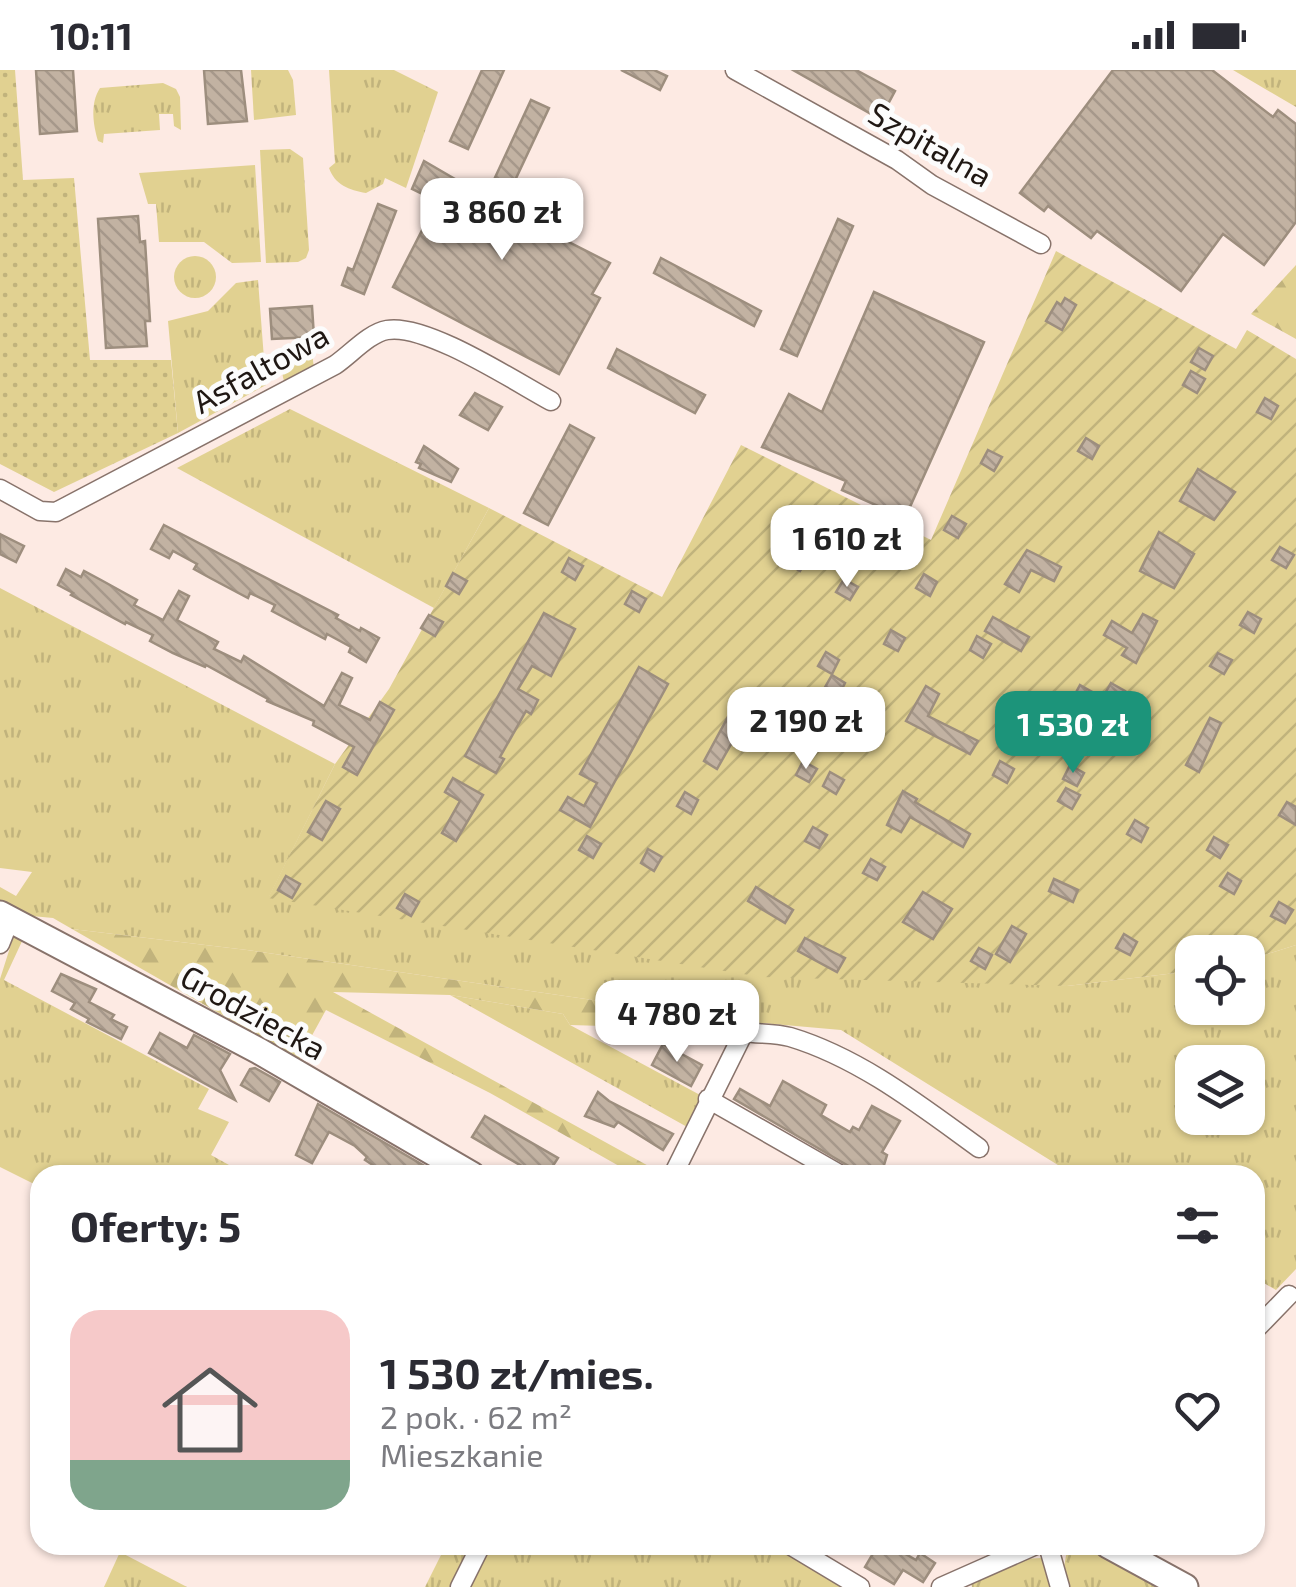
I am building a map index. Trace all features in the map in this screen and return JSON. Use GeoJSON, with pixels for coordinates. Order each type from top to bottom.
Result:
{"type":"FeatureCollection","features":[{"type":"Feature","properties":{"kind":"street","name":"Szpitalna"},"geometry":{"type":"LineString","coordinates":[[735,70],[1041,244]]}},
{"type":"Feature","properties":{"kind":"street","name":"Asfaltowa"},"geometry":{"type":"LineString","coordinates":[[0,488],[40,511],[56,512],[336,365],[388,329],[424,333],[551,400]]}},
{"type":"Feature","properties":{"kind":"street"},"geometry":{"type":"LineString","coordinates":[[0,944],[5,917]]}},
{"type":"Feature","properties":{"kind":"street","name":"Grodziecka"},"geometry":{"type":"LineString","coordinates":[[5,917],[259,1051],[455,1165]]}},
{"type":"Feature","properties":{"kind":"street"},"geometry":{"type":"LineString","coordinates":[[678,1165],[744,1032],[789,1037],[847,1061],[908,1097],[979,1148]]}},
{"type":"Feature","properties":{"kind":"street"},"geometry":{"type":"LineString","coordinates":[[708,1099],[824,1165]]}},
{"type":"Feature","properties":{"kind":"street"},"geometry":{"type":"LineString","coordinates":[[1265,1319],[1288,1295]]}},
{"type":"Feature","properties":{"kind":"street"},"geometry":{"type":"LineString","coordinates":[[460,1587],[476,1555]]}},
{"type":"Feature","properties":{"kind":"street"},"geometry":{"type":"LineString","coordinates":[[807,1555],[860,1587]]}},
{"type":"Feature","properties":{"kind":"street"},"geometry":{"type":"LineString","coordinates":[[941,1587],[1013,1555]]}},
{"type":"Feature","properties":{"kind":"street"},"geometry":{"type":"LineString","coordinates":[[1051,1555],[1060,1587]]}},
{"type":"Feature","properties":{"kind":"street"},"geometry":{"type":"LineString","coordinates":[[1126,1555],[1185,1587]]}},
{"type":"Feature","properties":{"kind":"green space"},"geometry":{"type":"Polygon","coordinates":[[[0,70],[15,70],[23,180],[74,178],[90,360],[171,360],[178,433],[54,492],[0,464],[0,70]]]}},
{"type":"Feature","properties":{"kind":"green space"},"geometry":{"type":"Polygon","coordinates":[[[251,70],[288,70],[293,80],[296,115],[254,120],[251,70]]]}},
{"type":"Feature","properties":{"kind":"green space"},"geometry":{"type":"Polygon","coordinates":[[[329,70],[394,70],[438,92],[406,188],[385,178],[383,184],[366,193],[343,186],[335,179],[329,168],[335,163],[329,70]]]}},
{"type":"Feature","properties":{"kind":"green space"},"geometry":{"type":"Polygon","coordinates":[[[1233,70],[1296,70],[1296,107],[1233,70]]]}},
{"type":"Feature","properties":{"kind":"green space"},"geometry":{"type":"Polygon","coordinates":[[[163,83],[176,89],[180,97],[181,130],[174,126],[173,114],[159,114],[160,130],[104,134],[103,143],[98,141],[93,114],[100,88],[163,83]]]}},
{"type":"Feature","properties":{"kind":"green space"},"geometry":{"type":"Polygon","coordinates":[[[290,149],[303,158],[309,250],[306,258],[298,262],[266,263],[260,150],[290,149]]]}},
{"type":"Feature","properties":{"kind":"green space"},"geometry":{"type":"Polygon","coordinates":[[[255,165],[261,262],[232,263],[204,242],[159,242],[156,204],[148,204],[139,173],[255,165]]]}},
{"type":"Feature","properties":{"kind":"green space"},"geometry":{"type":"Polygon","coordinates":[[[1056,251],[1236,349],[1247,330],[1296,359],[1296,945],[1265,955],[1265,935],[1175,935],[1175,973],[1067,986],[762,977],[268,898],[335,764],[389,689],[489,508],[662,597],[741,445],[931,540],[1056,251]]]}},
{"type":"Feature","properties":{"kind":"green space"},"geometry":{"type":"Polygon","coordinates":[[[195,256],[210,262],[216,277],[210,292],[195,298],[180,292],[174,277],[180,262],[195,256]]]}},
{"type":"Feature","properties":{"kind":"green space"},"geometry":{"type":"Polygon","coordinates":[[[1296,265],[1296,339],[1251,314],[1296,265]]]}},
{"type":"Feature","properties":{"kind":"green space"},"geometry":{"type":"Polygon","coordinates":[[[258,280],[266,385],[178,433],[168,321],[208,311],[236,283],[258,280]]]}},
{"type":"Feature","properties":{"kind":"green space"},"geometry":{"type":"Polygon","coordinates":[[[312,353],[314,368],[289,383],[284,381],[283,367],[288,359],[312,353]]]}},
{"type":"Feature","properties":{"kind":"green space"},"geometry":{"type":"Polygon","coordinates":[[[290,409],[489,508],[434,608],[177,468],[290,409]]]}},
{"type":"Feature","properties":{"kind":"green space"},"geometry":{"type":"Polygon","coordinates":[[[0,588],[335,764],[269,897],[1067,986],[1175,973],[1175,1025],[1265,1025],[1265,955],[1296,945],[1296,1269],[1276,1290],[1265,1284],[1265,1165],[1058,1165],[841,1030],[738,1021],[247,950],[72,929],[53,918],[0,913],[0,887],[16,896],[32,872],[0,868],[0,588]]]}},
{"type":"Feature","properties":{"kind":"green space"},"geometry":{"type":"Polygon","coordinates":[[[72,929],[247,950],[738,1021],[736,1030],[570,1025],[563,1014],[450,995],[333,992],[647,1165],[617,1165],[490,1093],[326,1010],[299,1059],[72,929]]]}},
{"type":"Feature","properties":{"kind":"green space"},"geometry":{"type":"Polygon","coordinates":[[[14,935],[24,937],[4,980],[209,1089],[198,1109],[229,1122],[211,1155],[229,1165],[30,1165],[30,1182],[0,1167],[0,979],[14,935]]]}},
{"type":"Feature","properties":{"kind":"green space"},"geometry":{"type":"Polygon","coordinates":[[[450,995],[563,1014],[570,1025],[702,1096],[689,1128],[450,995]]]}},
{"type":"Feature","properties":{"kind":"green space"},"geometry":{"type":"Polygon","coordinates":[[[119,1555],[126,1555],[187,1587],[104,1587],[119,1555]]]}},
{"type":"Feature","properties":{"kind":"green space"},"geometry":{"type":"Polygon","coordinates":[[[441,1555],[470,1555],[453,1587],[425,1587],[441,1555]]]}},
{"type":"Feature","properties":{"kind":"green space"},"geometry":{"type":"Polygon","coordinates":[[[482,1555],[792,1555],[852,1587],[468,1587],[482,1555]]]}},
{"type":"Feature","properties":{"kind":"green space"},"geometry":{"type":"Polygon","coordinates":[[[1066,1555],[1104,1555],[1163,1587],[1064,1587],[1066,1555]]]}},
{"type":"Feature","properties":{"kind":"green space"},"geometry":{"type":"Polygon","coordinates":[[[1041,1558],[1050,1570],[1052,1587],[972,1587],[971,1583],[1023,1559],[1041,1558]]]}},
{"type":"Feature","properties":{"kind":"building"},"geometry":{"type":"Polygon","coordinates":[[[36,70],[73,70],[77,131],[40,134],[36,70]]]}},
{"type":"Feature","properties":{"kind":"building"},"geometry":{"type":"Polygon","coordinates":[[[204,70],[241,70],[247,121],[208,124],[204,70]]]}},
{"type":"Feature","properties":{"kind":"building"},"geometry":{"type":"Polygon","coordinates":[[[482,70],[504,70],[468,149],[450,141],[482,70]]]}},
{"type":"Feature","properties":{"kind":"building"},"geometry":{"type":"Polygon","coordinates":[[[621,70],[654,70],[667,76],[660,90],[621,70]]]}},
{"type":"Feature","properties":{"kind":"building"},"geometry":{"type":"Polygon","coordinates":[[[793,70],[856,70],[895,91],[880,119],[793,70]]]}},
{"type":"Feature","properties":{"kind":"building"},"geometry":{"type":"Polygon","coordinates":[[[1113,70],[1212,70],[1273,117],[1278,110],[1296,124],[1296,222],[1264,265],[1223,234],[1181,291],[1097,231],[1091,238],[1048,206],[1044,211],[1020,193],[1113,70]]]}},
{"type":"Feature","properties":{"kind":"building"},"geometry":{"type":"Polygon","coordinates":[[[531,100],[549,108],[502,208],[610,263],[592,294],[600,298],[559,374],[393,287],[437,201],[412,189],[424,161],[486,197],[531,100]]]}},
{"type":"Feature","properties":{"kind":"building"},"geometry":{"type":"Polygon","coordinates":[[[378,204],[396,211],[364,294],[342,285],[348,268],[353,270],[378,204]]]}},
{"type":"Feature","properties":{"kind":"building"},"geometry":{"type":"Polygon","coordinates":[[[138,216],[140,242],[145,241],[150,321],[145,321],[147,346],[106,348],[98,219],[138,216]]]}},
{"type":"Feature","properties":{"kind":"building"},"geometry":{"type":"Polygon","coordinates":[[[838,219],[853,226],[797,356],[781,349],[838,219]]]}},
{"type":"Feature","properties":{"kind":"building"},"geometry":{"type":"Polygon","coordinates":[[[661,258],[761,311],[754,326],[654,273],[661,258]]]}},
{"type":"Feature","properties":{"kind":"building"},"geometry":{"type":"Polygon","coordinates":[[[874,292],[984,342],[905,518],[842,490],[846,481],[762,447],[789,394],[822,412],[874,292]]]}},
{"type":"Feature","properties":{"kind":"building"},"geometry":{"type":"Polygon","coordinates":[[[1065,298],[1076,305],[1062,330],[1046,321],[1057,302],[1061,305],[1065,298]]]}},
{"type":"Feature","properties":{"kind":"building"},"geometry":{"type":"Polygon","coordinates":[[[312,306],[314,337],[272,339],[270,309],[312,306]]]}},
{"type":"Feature","properties":{"kind":"building"},"geometry":{"type":"Polygon","coordinates":[[[1199,348],[1213,356],[1205,370],[1191,362],[1199,348]]]}},
{"type":"Feature","properties":{"kind":"building"},"geometry":{"type":"Polygon","coordinates":[[[617,349],[705,395],[695,413],[608,368],[617,349]]]}},
{"type":"Feature","properties":{"kind":"building"},"geometry":{"type":"Polygon","coordinates":[[[1191,371],[1205,379],[1197,393],[1183,385],[1191,371]]]}},
{"type":"Feature","properties":{"kind":"building"},"geometry":{"type":"Polygon","coordinates":[[[475,393],[502,407],[488,430],[460,415],[475,393]]]}},
{"type":"Feature","properties":{"kind":"building"},"geometry":{"type":"Polygon","coordinates":[[[1265,398],[1278,406],[1271,419],[1257,412],[1265,398]]]}},
{"type":"Feature","properties":{"kind":"building"},"geometry":{"type":"Polygon","coordinates":[[[570,425],[594,438],[548,525],[524,513],[570,425]]]}},
{"type":"Feature","properties":{"kind":"building"},"geometry":{"type":"Polygon","coordinates":[[[1086,438],[1099,446],[1092,459],[1078,451],[1086,438]]]}},
{"type":"Feature","properties":{"kind":"building"},"geometry":{"type":"Polygon","coordinates":[[[424,446],[458,469],[451,482],[419,468],[421,464],[416,462],[424,446]]]}},
{"type":"Feature","properties":{"kind":"building"},"geometry":{"type":"Polygon","coordinates":[[[988,450],[1002,457],[994,471],[981,463],[988,450]]]}},
{"type":"Feature","properties":{"kind":"building"},"geometry":{"type":"Polygon","coordinates":[[[1198,469],[1235,492],[1214,520],[1180,501],[1198,469]]]}},
{"type":"Feature","properties":{"kind":"building"},"geometry":{"type":"Polygon","coordinates":[[[952,516],[966,524],[958,538],[944,530],[952,516]]]}},
{"type":"Feature","properties":{"kind":"building"},"geometry":{"type":"Polygon","coordinates":[[[164,525],[379,638],[366,662],[349,652],[351,647],[327,634],[325,639],[272,611],[275,605],[250,593],[248,598],[212,579],[194,569],[197,564],[173,551],[169,558],[151,549],[164,525]]]}},
{"type":"Feature","properties":{"kind":"building"},"geometry":{"type":"Polygon","coordinates":[[[1159,532],[1194,554],[1174,588],[1140,571],[1159,532]]]}},
{"type":"Feature","properties":{"kind":"building"},"geometry":{"type":"Polygon","coordinates":[[[0,534],[24,546],[16,562],[0,554],[0,534]]]}},
{"type":"Feature","properties":{"kind":"building"},"geometry":{"type":"Polygon","coordinates":[[[1280,547],[1294,555],[1286,568],[1272,560],[1280,547]]]}},
{"type":"Feature","properties":{"kind":"building"},"geometry":{"type":"Polygon","coordinates":[[[794,549],[808,557],[800,571],[787,563],[794,549]]]}},
{"type":"Feature","properties":{"kind":"building"},"geometry":{"type":"Polygon","coordinates":[[[1027,550],[1061,567],[1054,581],[1031,570],[1019,592],[1005,584],[1027,550]]]}},
{"type":"Feature","properties":{"kind":"building"},"geometry":{"type":"Polygon","coordinates":[[[569,558],[583,566],[575,580],[562,572],[569,558]]]}},
{"type":"Feature","properties":{"kind":"building"},"geometry":{"type":"Polygon","coordinates":[[[66,569],[81,577],[84,571],[137,600],[134,605],[163,620],[179,591],[189,596],[177,620],[218,642],[214,649],[241,662],[244,656],[324,706],[342,673],[352,678],[339,705],[370,720],[380,702],[394,710],[357,775],[343,767],[354,747],[313,725],[314,721],[267,701],[206,665],[173,653],[150,641],[153,635],[71,595],[58,585],[66,569]]]}},
{"type":"Feature","properties":{"kind":"building"},"geometry":{"type":"Polygon","coordinates":[[[453,573],[467,581],[459,594],[446,586],[453,573]]]}},
{"type":"Feature","properties":{"kind":"building"},"geometry":{"type":"Polygon","coordinates":[[[924,574],[937,582],[930,596],[916,588],[924,574]]]}},
{"type":"Feature","properties":{"kind":"building"},"geometry":{"type":"Polygon","coordinates":[[[844,579],[858,587],[850,600],[836,592],[844,579]]]}},
{"type":"Feature","properties":{"kind":"building"},"geometry":{"type":"Polygon","coordinates":[[[632,591],[646,599],[639,612],[625,604],[632,591]]]}},
{"type":"Feature","properties":{"kind":"building"},"geometry":{"type":"Polygon","coordinates":[[[1248,612],[1261,619],[1254,633],[1240,625],[1248,612]]]}},
{"type":"Feature","properties":{"kind":"building"},"geometry":{"type":"Polygon","coordinates":[[[544,613],[575,629],[551,676],[532,666],[518,689],[538,700],[531,714],[526,711],[500,757],[504,759],[496,773],[465,756],[544,613]]]}},
{"type":"Feature","properties":{"kind":"building"},"geometry":{"type":"Polygon","coordinates":[[[1143,614],[1157,621],[1136,663],[1122,655],[1127,648],[1104,635],[1112,621],[1132,633],[1143,614]]]}},
{"type":"Feature","properties":{"kind":"building"},"geometry":{"type":"Polygon","coordinates":[[[429,615],[443,622],[435,636],[421,628],[429,615]]]}},
{"type":"Feature","properties":{"kind":"building"},"geometry":{"type":"Polygon","coordinates":[[[993,617],[1029,637],[1021,651],[985,631],[993,617]]]}},
{"type":"Feature","properties":{"kind":"building"},"geometry":{"type":"Polygon","coordinates":[[[891,630],[905,638],[898,651],[884,644],[891,630]]]}},
{"type":"Feature","properties":{"kind":"building"},"geometry":{"type":"Polygon","coordinates":[[[977,636],[991,644],[983,658],[970,650],[977,636]]]}},
{"type":"Feature","properties":{"kind":"building"},"geometry":{"type":"Polygon","coordinates":[[[826,652],[839,660],[832,674],[818,666],[826,652]]]}},
{"type":"Feature","properties":{"kind":"building"},"geometry":{"type":"Polygon","coordinates":[[[1218,653],[1232,660],[1224,674],[1210,666],[1218,653]]]}},
{"type":"Feature","properties":{"kind":"building"},"geometry":{"type":"Polygon","coordinates":[[[639,667],[668,684],[590,827],[560,810],[568,797],[584,806],[597,783],[580,774],[639,667]]]}},
{"type":"Feature","properties":{"kind":"building"},"geometry":{"type":"Polygon","coordinates":[[[832,675],[845,683],[838,697],[824,689],[832,675]]]}},
{"type":"Feature","properties":{"kind":"building"},"geometry":{"type":"Polygon","coordinates":[[[1111,683],[1125,691],[1117,705],[1103,697],[1111,683]]]}},
{"type":"Feature","properties":{"kind":"building"},"geometry":{"type":"Polygon","coordinates":[[[1080,685],[1094,693],[1086,706],[1073,698],[1080,685]]]}},
{"type":"Feature","properties":{"kind":"building"},"geometry":{"type":"Polygon","coordinates":[[[926,686],[939,694],[928,716],[978,741],[970,754],[906,721],[926,686]]]}},
{"type":"Feature","properties":{"kind":"building"},"geometry":{"type":"Polygon","coordinates":[[[729,715],[743,723],[717,769],[704,761],[729,715]]]}},
{"type":"Feature","properties":{"kind":"building"},"geometry":{"type":"Polygon","coordinates":[[[1210,718],[1221,723],[1199,772],[1186,765],[1210,718]]]}},
{"type":"Feature","properties":{"kind":"building"},"geometry":{"type":"Polygon","coordinates":[[[803,761],[817,769],[809,782],[796,775],[803,761]]]}},
{"type":"Feature","properties":{"kind":"building"},"geometry":{"type":"Polygon","coordinates":[[[1000,761],[1014,769],[1007,783],[993,775],[1000,761]]]}},
{"type":"Feature","properties":{"kind":"building"},"geometry":{"type":"Polygon","coordinates":[[[1070,765],[1084,773],[1077,786],[1063,779],[1070,765]]]}},
{"type":"Feature","properties":{"kind":"building"},"geometry":{"type":"Polygon","coordinates":[[[830,772],[844,780],[836,794],[823,786],[830,772]]]}},
{"type":"Feature","properties":{"kind":"building"},"geometry":{"type":"Polygon","coordinates":[[[453,778],[483,795],[456,841],[442,833],[460,801],[445,792],[453,778]]]}},
{"type":"Feature","properties":{"kind":"building"},"geometry":{"type":"Polygon","coordinates":[[[1066,788],[1080,795],[1072,809],[1058,801],[1066,788]]]}},
{"type":"Feature","properties":{"kind":"building"},"geometry":{"type":"Polygon","coordinates":[[[903,791],[970,834],[963,847],[910,817],[901,832],[887,825],[903,791]]]}},
{"type":"Feature","properties":{"kind":"building"},"geometry":{"type":"Polygon","coordinates":[[[685,792],[698,800],[691,814],[677,806],[685,792]]]}},
{"type":"Feature","properties":{"kind":"building"},"geometry":{"type":"Polygon","coordinates":[[[326,801],[340,809],[322,840],[308,832],[326,801]]]}},
{"type":"Feature","properties":{"kind":"building"},"geometry":{"type":"Polygon","coordinates":[[[1287,802],[1296,807],[1296,825],[1279,815],[1287,802]]]}},
{"type":"Feature","properties":{"kind":"building"},"geometry":{"type":"Polygon","coordinates":[[[1135,820],[1148,828],[1141,842],[1127,834],[1135,820]]]}},
{"type":"Feature","properties":{"kind":"building"},"geometry":{"type":"Polygon","coordinates":[[[813,827],[827,835],[819,848],[805,841],[813,827]]]}},
{"type":"Feature","properties":{"kind":"building"},"geometry":{"type":"Polygon","coordinates":[[[587,836],[601,844],[593,858],[579,850],[587,836]]]}},
{"type":"Feature","properties":{"kind":"building"},"geometry":{"type":"Polygon","coordinates":[[[1214,837],[1228,845],[1220,858],[1207,850],[1214,837]]]}},
{"type":"Feature","properties":{"kind":"building"},"geometry":{"type":"Polygon","coordinates":[[[648,849],[662,857],[654,871],[641,863],[648,849]]]}},
{"type":"Feature","properties":{"kind":"building"},"geometry":{"type":"Polygon","coordinates":[[[871,859],[885,867],[877,880],[863,873],[871,859]]]}},
{"type":"Feature","properties":{"kind":"building"},"geometry":{"type":"Polygon","coordinates":[[[1228,873],[1241,881],[1234,894],[1220,886],[1228,873]]]}},
{"type":"Feature","properties":{"kind":"building"},"geometry":{"type":"Polygon","coordinates":[[[286,876],[300,884],[292,898],[278,890],[286,876]]]}},
{"type":"Feature","properties":{"kind":"building"},"geometry":{"type":"Polygon","coordinates":[[[1054,879],[1078,890],[1073,902],[1049,891],[1054,879]]]}},
{"type":"Feature","properties":{"kind":"building"},"geometry":{"type":"Polygon","coordinates":[[[756,887],[793,910],[785,923],[748,901],[756,887]]]}},
{"type":"Feature","properties":{"kind":"building"},"geometry":{"type":"Polygon","coordinates":[[[923,892],[952,909],[933,939],[903,922],[923,892]]]}},
{"type":"Feature","properties":{"kind":"building"},"geometry":{"type":"Polygon","coordinates":[[[405,894],[419,902],[411,916],[397,908],[405,894]]]}},
{"type":"Feature","properties":{"kind":"building"},"geometry":{"type":"Polygon","coordinates":[[[1279,902],[1293,910],[1285,923],[1271,916],[1279,902]]]}},
{"type":"Feature","properties":{"kind":"building"},"geometry":{"type":"Polygon","coordinates":[[[1012,926],[1026,934],[1010,962],[996,954],[1012,926]]]}},
{"type":"Feature","properties":{"kind":"building"},"geometry":{"type":"Polygon","coordinates":[[[1124,934],[1137,942],[1130,955],[1116,948],[1124,934]]]}},
{"type":"Feature","properties":{"kind":"building"},"geometry":{"type":"Polygon","coordinates":[[[805,938],[845,958],[837,972],[798,951],[805,938]]]}},
{"type":"Feature","properties":{"kind":"building"},"geometry":{"type":"Polygon","coordinates":[[[979,948],[992,955],[985,969],[971,961],[979,948]]]}},
{"type":"Feature","properties":{"kind":"building"},"geometry":{"type":"Polygon","coordinates":[[[61,974],[96,989],[89,1002],[127,1027],[121,1039],[87,1022],[89,1019],[71,1009],[75,1003],[52,991],[61,974]]]}},
{"type":"Feature","properties":{"kind":"building"},"geometry":{"type":"Polygon","coordinates":[[[160,1033],[187,1048],[194,1035],[230,1054],[220,1070],[235,1100],[149,1053],[160,1033]]]}},
{"type":"Feature","properties":{"kind":"building"},"geometry":{"type":"Polygon","coordinates":[[[663,1044],[702,1065],[691,1086],[652,1065],[663,1044]]]}},
{"type":"Feature","properties":{"kind":"building"},"geometry":{"type":"Polygon","coordinates":[[[250,1069],[280,1082],[269,1101],[241,1085],[250,1069]]]}},
{"type":"Feature","properties":{"kind":"building"},"geometry":{"type":"Polygon","coordinates":[[[783,1081],[826,1105],[821,1115],[850,1132],[853,1127],[859,1130],[872,1106],[900,1121],[882,1152],[887,1155],[884,1165],[847,1165],[734,1099],[740,1089],[770,1106],[783,1081]]]}},
{"type":"Feature","properties":{"kind":"building"},"geometry":{"type":"Polygon","coordinates":[[[598,1092],[673,1134],[663,1150],[618,1122],[614,1127],[585,1116],[598,1092]]]}},
{"type":"Feature","properties":{"kind":"building"},"geometry":{"type":"Polygon","coordinates":[[[318,1104],[423,1165],[373,1165],[355,1146],[329,1132],[312,1163],[296,1155],[318,1104]]]}},
{"type":"Feature","properties":{"kind":"building"},"geometry":{"type":"Polygon","coordinates":[[[485,1116],[558,1158],[553,1165],[520,1165],[472,1137],[485,1116]]]}},
{"type":"Feature","properties":{"kind":"building"},"geometry":{"type":"Polygon","coordinates":[[[872,1555],[907,1555],[916,1560],[923,1555],[935,1563],[923,1582],[903,1570],[894,1584],[865,1567],[872,1555]]]}}]}
